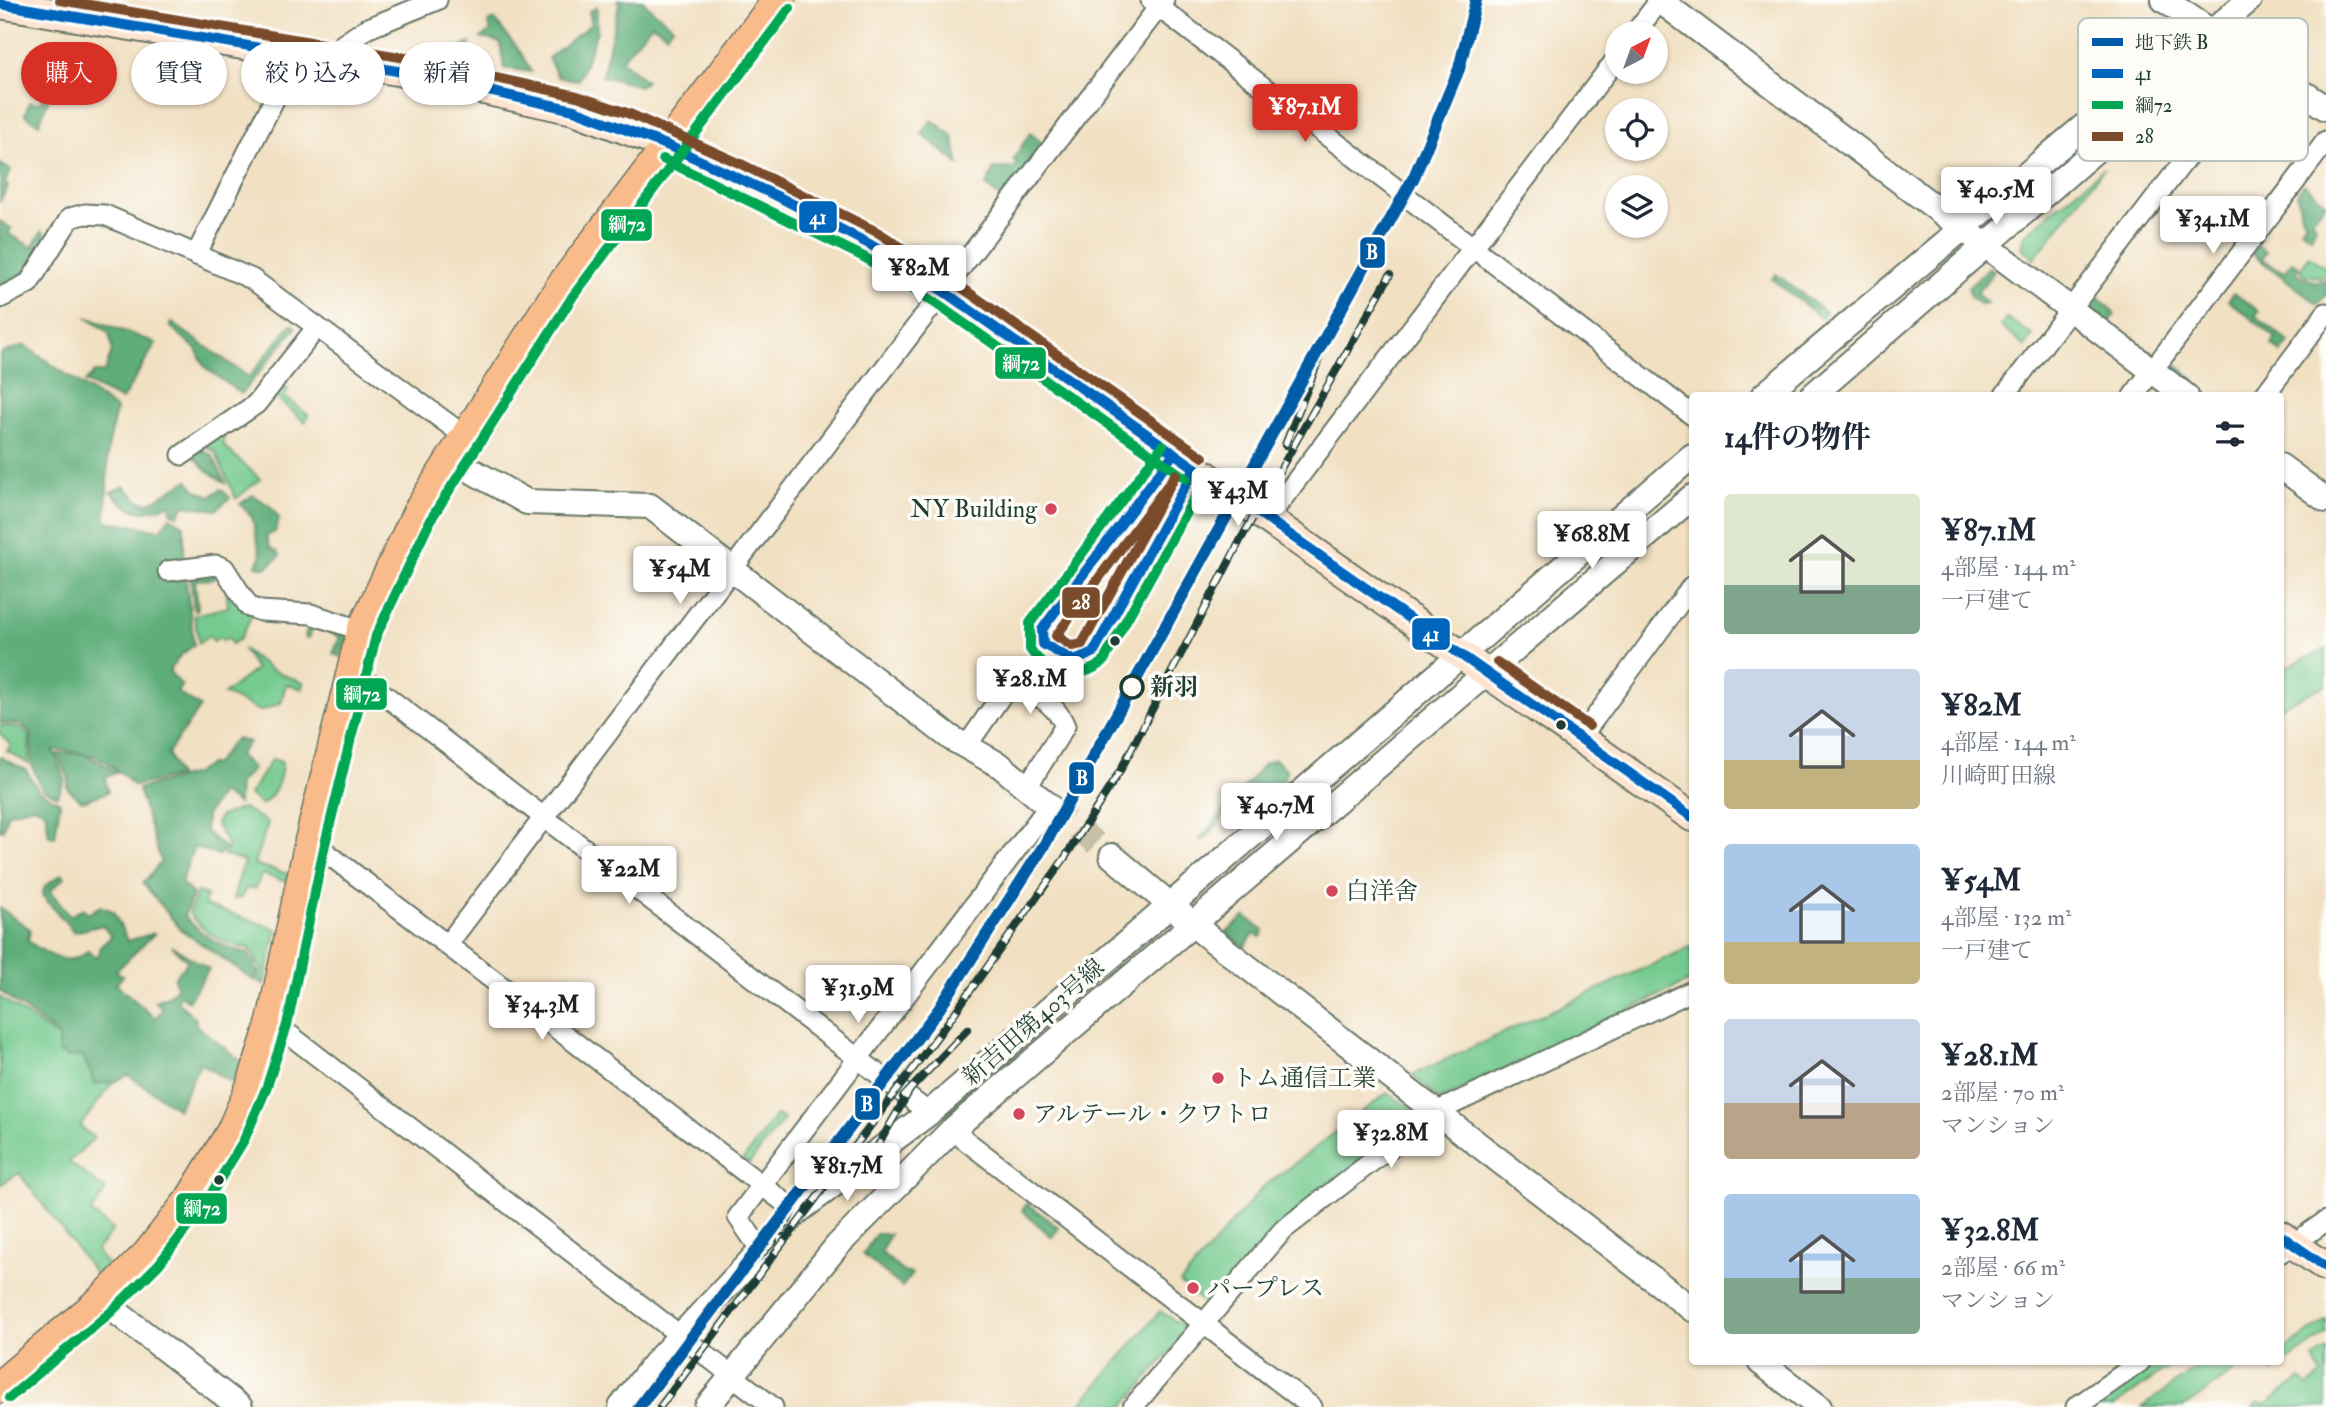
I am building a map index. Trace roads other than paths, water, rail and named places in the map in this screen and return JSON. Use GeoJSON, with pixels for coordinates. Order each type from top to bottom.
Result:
{"type":"FeatureCollection","features":[{"type":"Feature","properties":{"kind":"main road"},"geometry":{"type":"LineString","coordinates":[[0,1387],[102,1301],[173,1226],[210,1172],[232,1133],[253,1085],[273,1022],[310,841],[363,631],[419,512],[561,288],[779,0]]}},
{"type":"Feature","properties":{"kind":"main road"},"geometry":{"type":"LineString","coordinates":[[0,4],[241,44]]}},
{"type":"Feature","properties":{"kind":"main road"},"geometry":{"type":"LineString","coordinates":[[385,69],[574,110],[669,146],[871,245],[943,291],[1462,652],[1689,815]]}},
{"type":"Feature","properties":{"kind":"main road"},"geometry":{"type":"LineString","coordinates":[[2285,1244],[2326,1267]]}},
{"type":"Feature","properties":{"kind":"street"},"geometry":{"type":"LineString","coordinates":[[339,42],[437,0]]}},
{"type":"Feature","properties":{"kind":"street"},"geometry":{"type":"LineString","coordinates":[[1644,21],[1659,0],[2181,392]]}},
{"type":"Feature","properties":{"kind":"street"},"geometry":{"type":"LineString","coordinates":[[2164,0],[2192,18]]}},
{"type":"Feature","properties":{"kind":"street"},"geometry":{"type":"LineString","coordinates":[[2228,18],[2249,0]]}},
{"type":"Feature","properties":{"kind":"street"},"geometry":{"type":"LineString","coordinates":[[447,945],[733,570],[1158,2],[1689,413]]}},
{"type":"Feature","properties":{"kind":"street"},"geometry":{"type":"LineString","coordinates":[[1268,519],[1605,74]]}},
{"type":"Feature","properties":{"kind":"street"},"geometry":{"type":"LineString","coordinates":[[2308,96],[2326,108]]}},
{"type":"Feature","properties":{"kind":"street"},"geometry":{"type":"LineString","coordinates":[[196,255],[282,105]]}},
{"type":"Feature","properties":{"kind":"street"},"geometry":{"type":"LineString","coordinates":[[1768,392],[2078,130]]}},
{"type":"Feature","properties":{"kind":"street"},"geometry":{"type":"LineString","coordinates":[[2136,392],[2326,141]]}},
{"type":"Feature","properties":{"kind":"street"},"geometry":{"type":"LineString","coordinates":[[1817,392],[2084,161]]}},
{"type":"Feature","properties":{"kind":"street"},"geometry":{"type":"LineString","coordinates":[[2007,392],[2184,161]]}},
{"type":"Feature","properties":{"kind":"street"},"geometry":{"type":"LineString","coordinates":[[0,298],[29,283],[70,218],[85,214],[105,215],[253,279],[317,327],[458,448],[527,502],[650,506],[951,738],[1001,766],[1049,806],[738,1217],[760,1249]]}},
{"type":"Feature","properties":{"kind":"street"},"geometry":{"type":"LineString","coordinates":[[2267,392],[2326,313]]}},
{"type":"Feature","properties":{"kind":"street"},"geometry":{"type":"LineString","coordinates":[[182,455],[256,404],[317,327]]}},
{"type":"Feature","properties":{"kind":"street","name":"新吉田第403号線"},"geometry":{"type":"LineString","coordinates":[[621,1407],[654,1364],[797,1212],[929,1113],[1689,459]]}},
{"type":"Feature","properties":{"kind":"street"},"geometry":{"type":"LineString","coordinates":[[2284,469],[2326,500]]}},
{"type":"Feature","properties":{"kind":"street","name":"新吉田第403号線"},"geometry":{"type":"LineString","coordinates":[[707,1407],[837,1246],[952,1130],[1195,925],[1689,500]]}},
{"type":"Feature","properties":{"kind":"street"},"geometry":{"type":"LineString","coordinates":[[168,570],[216,565],[223,568],[249,607],[261,611],[312,614],[363,631]]}},
{"type":"Feature","properties":{"kind":"street"},"geometry":{"type":"LineString","coordinates":[[1581,737],[1689,590]]}},
{"type":"Feature","properties":{"kind":"street"},"geometry":{"type":"LineString","coordinates":[[352,670],[546,816],[929,1113]]}},
{"type":"Feature","properties":{"kind":"street"},"geometry":{"type":"LineString","coordinates":[[966,747],[1003,693],[1013,688],[1026,689],[1059,712],[1065,726],[1027,787]]}},
{"type":"Feature","properties":{"kind":"street"},"geometry":{"type":"LineString","coordinates":[[310,841],[797,1212]]}},
{"type":"Feature","properties":{"kind":"street"},"geometry":{"type":"LineString","coordinates":[[1112,856],[1169,905],[1689,1307]]}},
{"type":"Feature","properties":{"kind":"street"},"geometry":{"type":"LineString","coordinates":[[1133,1407],[1283,1230],[1436,1112],[1689,992]]}},
{"type":"Feature","properties":{"kind":"street"},"geometry":{"type":"LineString","coordinates":[[273,1022],[773,1407]]}},
{"type":"Feature","properties":{"kind":"street"},"geometry":{"type":"LineString","coordinates":[[952,1130],[1312,1407]]}},
{"type":"Feature","properties":{"kind":"street"},"geometry":{"type":"LineString","coordinates":[[2285,1244],[2326,1221]]}},
{"type":"Feature","properties":{"kind":"street"},"geometry":{"type":"LineString","coordinates":[[102,1301],[240,1407]]}},
{"type":"Feature","properties":{"kind":"street"},"geometry":{"type":"LineString","coordinates":[[1764,1365],[1819,1407]]}},
{"type":"Feature","properties":{"kind":"street"},"geometry":{"type":"LineString","coordinates":[[2076,1407],[2136,1365]]}},
{"type":"Feature","properties":{"kind":"tunnel"},"geometry":{"type":"LineString","coordinates":[[1049,806],[1112,856]]}},
{"type":"Feature","properties":{"kind":"railway"},"geometry":{"type":"LineString","coordinates":[[660,1407],[951,1018],[1064,859],[1120,771],[1241,539],[1390,275]]}},
{"type":"Feature","properties":{"kind":"railway"},"geometry":{"type":"LineString","coordinates":[[1285,445],[1336,317]]}},
{"type":"Feature","properties":{"kind":"railway"},"geometry":{"type":"LineString","coordinates":[[903,1097],[968,1029]]}},
{"type":"Feature","properties":{"kind":"railway"},"geometry":{"type":"LineString","coordinates":[[873,1154],[910,1090]]}},
{"type":"Feature","properties":{"kind":"railway"},"geometry":{"type":"LineString","coordinates":[[781,1232],[813,1177]]}},
{"type":"Feature","properties":{"kind":"railway"},"geometry":{"type":"LineString","coordinates":[[724,1295],[774,1241]]}},
{"type":"Feature","properties":{"kind":"metro line","name":"B"},"geometry":{"type":"LineString","coordinates":[[639,1407],[939,1009],[1045,844],[1414,177],[1459,69],[1476,0]]}},
{"type":"Feature","properties":{"kind":"place","name":"NY Building"},"geometry":{"type":"Point","coordinates":[1051,509]}},
{"type":"Feature","properties":{"kind":"place","name":"新羽"},"geometry":{"type":"Point","coordinates":[1132,687]}},
{"type":"Feature","properties":{"kind":"place","name":"白洋舍"},"geometry":{"type":"Point","coordinates":[1332,891]}},
{"type":"Feature","properties":{"kind":"place","name":"トム通信工業"},"geometry":{"type":"Point","coordinates":[1218,1078]}},
{"type":"Feature","properties":{"kind":"place","name":"アルテール・クワトロ"},"geometry":{"type":"Point","coordinates":[1019,1114]}},
{"type":"Feature","properties":{"kind":"place","name":"パープレス"},"geometry":{"type":"Point","coordinates":[1193,1288]}}]}
